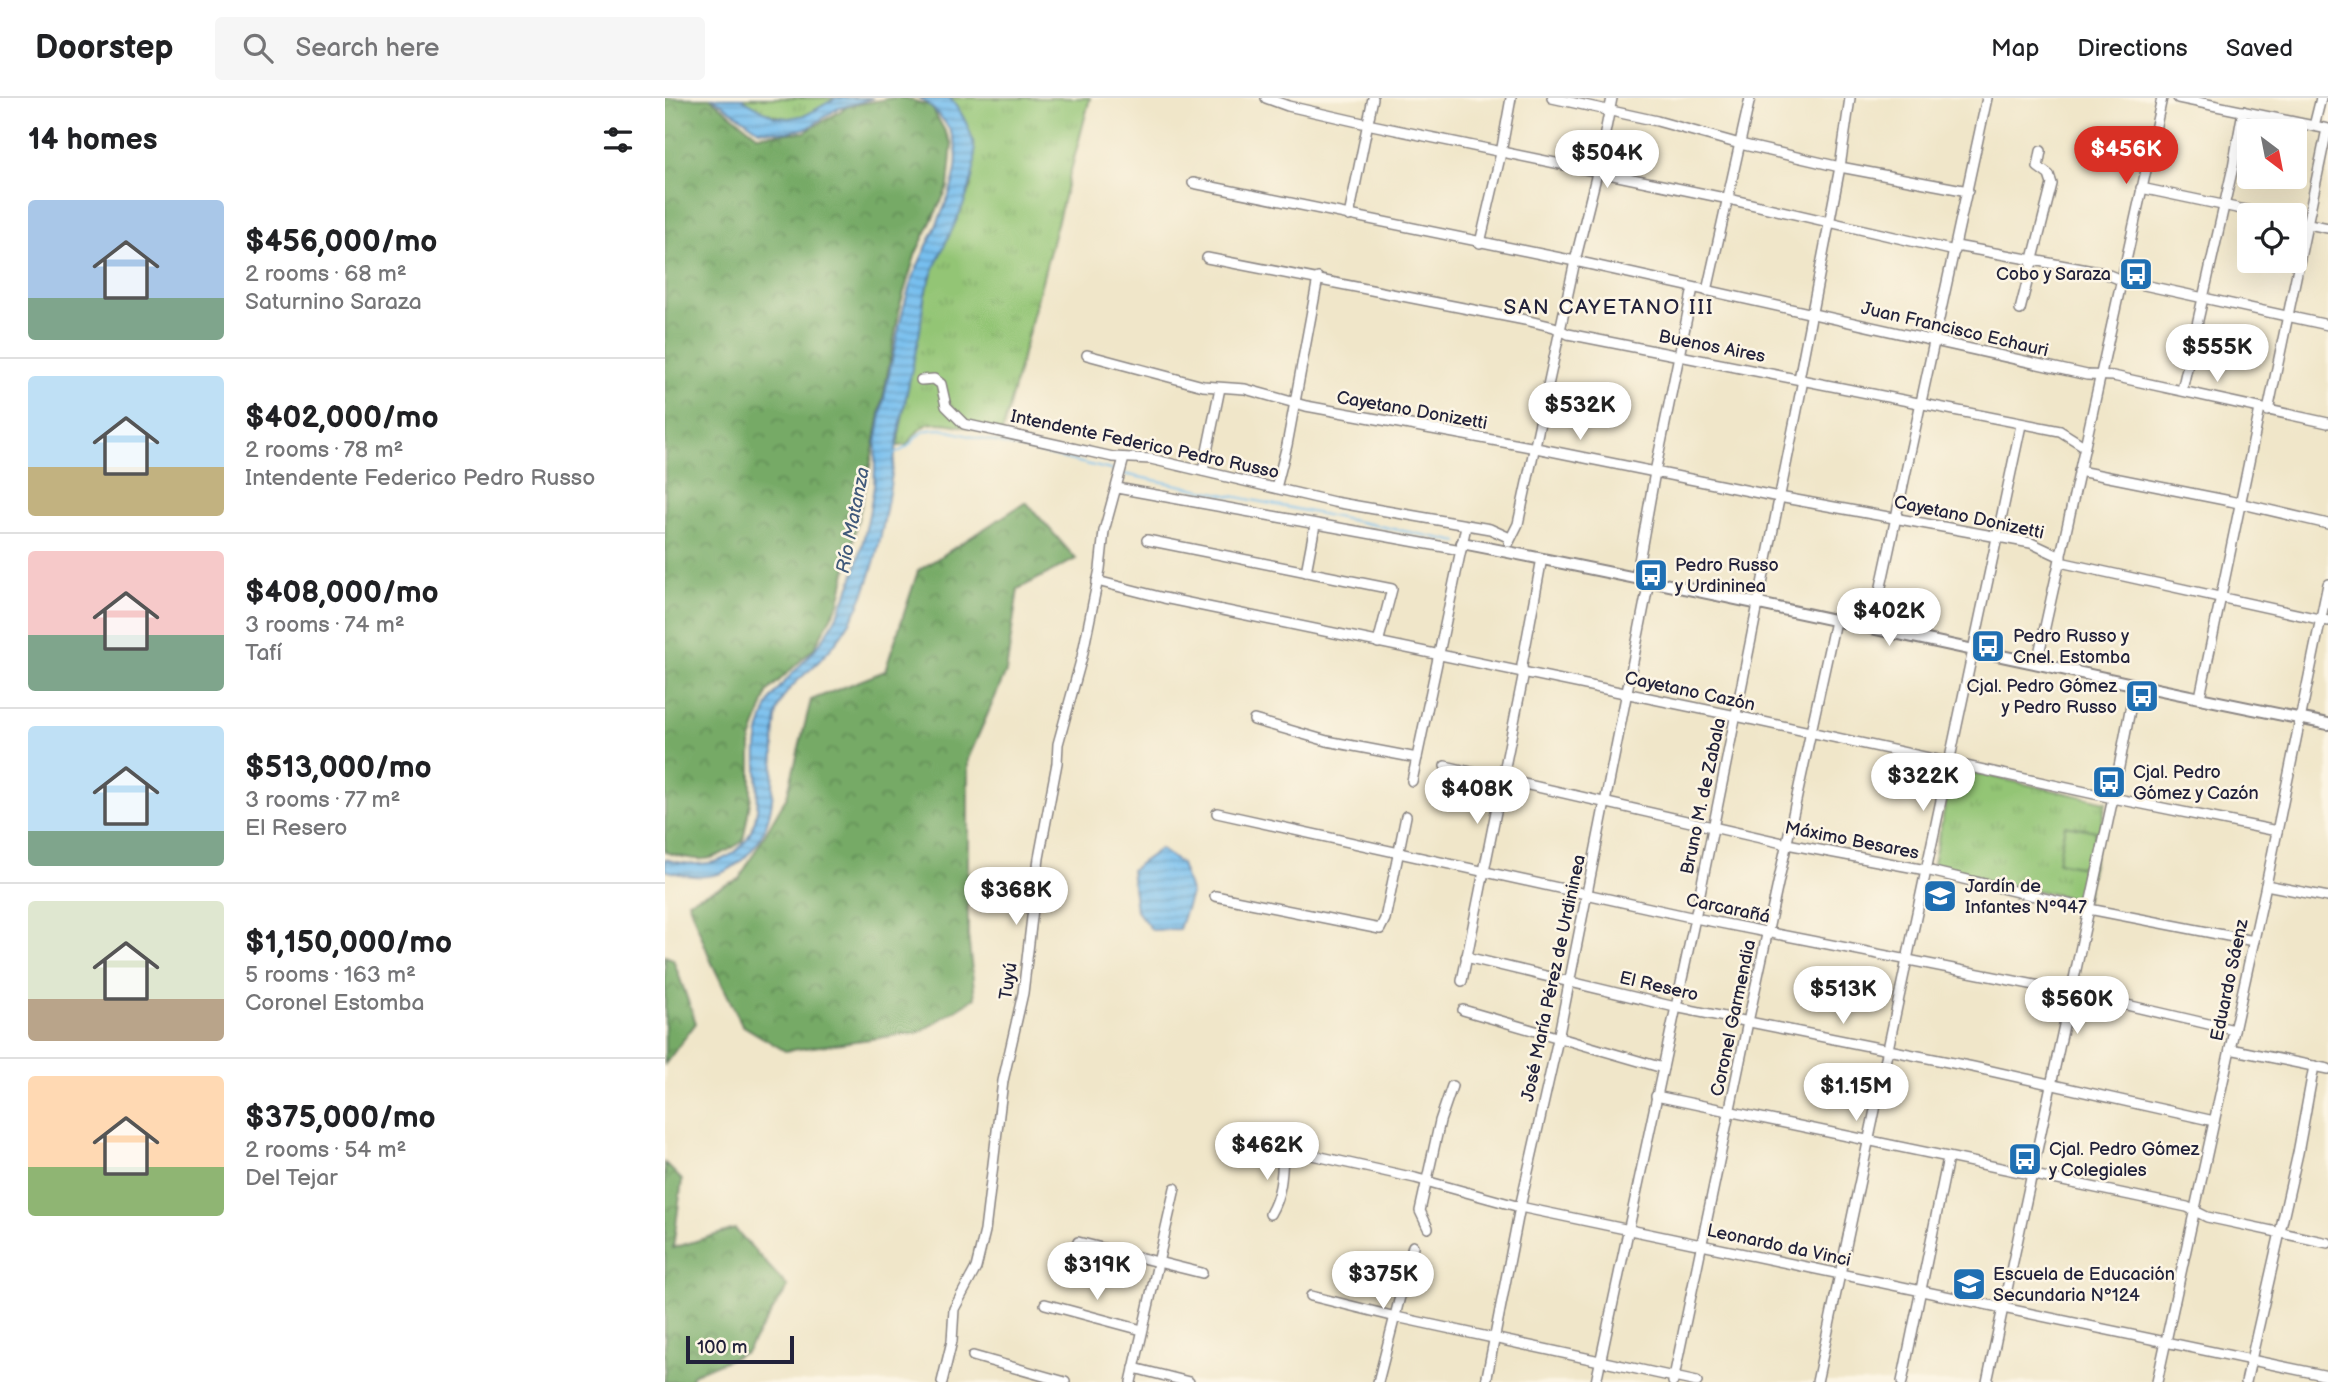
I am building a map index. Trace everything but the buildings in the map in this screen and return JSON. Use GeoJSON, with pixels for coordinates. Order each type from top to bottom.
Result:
{"type":"FeatureCollection","features":[{"type":"Feature","properties":{"kind":"street"},"geometry":{"type":"LineString","coordinates":[[1266,98],[1287,106],[1501,153],[1956,248],[2103,273],[2201,299],[2328,325]]}},
{"type":"Feature","properties":{"kind":"street"},"geometry":{"type":"LineString","coordinates":[[1349,216],[1373,98]]}},
{"type":"Feature","properties":{"kind":"street"},"geometry":{"type":"LineString","coordinates":[[1480,243],[1511,98]]}},
{"type":"Feature","properties":{"kind":"street"},"geometry":{"type":"LineString","coordinates":[[1552,98],[1840,167],[1968,191]]}},
{"type":"Feature","properties":{"kind":"street"},"geometry":{"type":"LineString","coordinates":[[1508,552],[1510,538],[1518,524],[1612,98]]}},
{"type":"Feature","properties":{"kind":"street"},"geometry":{"type":"LineString","coordinates":[[1707,291],[1750,98]]}},
{"type":"Feature","properties":{"kind":"street"},"geometry":{"type":"LineString","coordinates":[[1800,380],[1827,222],[1840,167],[1850,98]]}},
{"type":"Feature","properties":{"kind":"street"},"geometry":{"type":"LineString","coordinates":[[1872,628],[1987,98]]}},
{"type":"Feature","properties":{"kind":"street"},"geometry":{"type":"LineString","coordinates":[[2037,663],[2162,98]]}},
{"type":"Feature","properties":{"kind":"street"},"geometry":{"type":"LineString","coordinates":[[2178,98],[2328,129],[2307,223],[2328,228]]}},
{"type":"Feature","properties":{"kind":"street"},"geometry":{"type":"LineString","coordinates":[[2314,126],[2321,98]]}},
{"type":"Feature","properties":{"kind":"street"},"geometry":{"type":"LineString","coordinates":[[2182,390],[2243,111]]}},
{"type":"Feature","properties":{"kind":"street"},"geometry":{"type":"LineString","coordinates":[[2020,310],[2052,184],[2049,175],[2038,167],[2041,151]]}},
{"type":"Feature","properties":{"kind":"street","name":"Juan Francisco Echauri"},"geometry":{"type":"LineString","coordinates":[[1193,183],[1575,261],[2087,376],[2113,376],[2328,423]]}},
{"type":"Feature","properties":{"kind":"street"},"geometry":{"type":"LineString","coordinates":[[2141,188],[2237,208]]}},
{"type":"Feature","properties":{"kind":"street","name":"Buenos Aires"},"geometry":{"type":"LineString","coordinates":[[1207,258],[1525,320],[1568,334],[2060,431],[2084,446]]}},
{"type":"Feature","properties":{"kind":"street"},"geometry":{"type":"LineString","coordinates":[[2200,697],[2239,504],[2296,273]]}},
{"type":"Feature","properties":{"kind":"street"},"geometry":{"type":"LineString","coordinates":[[1276,488],[1318,278]]}},
{"type":"Feature","properties":{"kind":"street"},"geometry":{"type":"LineString","coordinates":[[1636,578],[1693,288]]}},
{"type":"Feature","properties":{"kind":"street","name":"Cayetano Donizetti"},"geometry":{"type":"LineString","coordinates":[[1087,355],[1193,384],[1245,389],[1295,403],[1779,497],[2031,542],[2060,560],[2324,620]]}},
{"type":"Feature","properties":{"kind":"street","name":"Intendente Federico Pedro Russo"},"geometry":{"type":"LineString","coordinates":[[921,380],[934,379],[941,384],[946,406],[964,424],[1122,467],[1151,459],[1334,502],[1466,527],[1490,529],[1510,538]]}},
{"type":"Feature","properties":{"kind":"street","name":"Bruno M. de Zabala"},"geometry":{"type":"LineString","coordinates":[[1595,1382],[1695,918],[1759,602],[1800,380]]}},
{"type":"Feature","properties":{"kind":"street"},"geometry":{"type":"LineString","coordinates":[[1203,471],[1220,388]]}},
{"type":"Feature","properties":{"kind":"street"},"geometry":{"type":"LineString","coordinates":[[1817,1382],[2021,425]]}},
{"type":"Feature","properties":{"kind":"street","name":"Tuyú"},"geometry":{"type":"LineString","coordinates":[[942,1382],[952,1341],[954,1309],[976,1268],[985,1231],[1003,1081],[1023,993],[1039,858],[1057,763],[1058,744],[1082,657],[1104,531],[1122,467]]}},
{"type":"Feature","properties":{"kind":"street"},"geometry":{"type":"LineString","coordinates":[[2079,471],[2328,524]]}},
{"type":"Feature","properties":{"kind":"street"},"geometry":{"type":"LineString","coordinates":[[1117,488],[1315,525],[1542,558],[2328,724]]}},
{"type":"Feature","properties":{"kind":"street"},"geometry":{"type":"LineString","coordinates":[[1306,572],[1315,525]]}},
{"type":"Feature","properties":{"kind":"street"},"geometry":{"type":"LineString","coordinates":[[1412,781],[1466,527]]}},
{"type":"Feature","properties":{"kind":"street"},"geometry":{"type":"LineString","coordinates":[[1147,540],[1392,589],[1378,643]]}},
{"type":"Feature","properties":{"kind":"street"},"geometry":{"type":"LineString","coordinates":[[1462,981],[1542,558]]}},
{"type":"Feature","properties":{"kind":"street","name":"Cayetano Cazón"},"geometry":{"type":"LineString","coordinates":[[1097,581],[1141,593],[2277,831]]}},
{"type":"Feature","properties":{"kind":"street","name":"José María Pérez de Urdininea"},"geometry":{"type":"LineString","coordinates":[[1486,1382],[1520,1207],[1558,1039],[1649,581]]}},
{"type":"Feature","properties":{"kind":"street","name":"Eduardo Sáenz"},"geometry":{"type":"LineString","coordinates":[[2157,1382],[2324,620],[2328,584]]}},
{"type":"Feature","properties":{"kind":"street","name":"Coronel Garmendia"},"geometry":{"type":"LineString","coordinates":[[1674,1380],[1835,621]]}},
{"type":"Feature","properties":{"kind":"street"},"geometry":{"type":"LineString","coordinates":[[1987,1382],[2113,798],[2135,684]]}},
{"type":"Feature","properties":{"kind":"street"},"geometry":{"type":"LineString","coordinates":[[1254,720],[1327,741],[1417,758]]}},
{"type":"Feature","properties":{"kind":"street","name":"Máximo Besares"},"geometry":{"type":"LineString","coordinates":[[1445,766],[1787,844],[1926,870],[2089,909],[2254,941]]}},
{"type":"Feature","properties":{"kind":"street","name":"Carcarañá"},"geometry":{"type":"LineString","coordinates":[[1217,813],[1695,918],[2071,992],[2234,1030]]}},
{"type":"Feature","properties":{"kind":"street"},"geometry":{"type":"LineString","coordinates":[[1215,896],[1380,929],[1385,919],[1406,817]]}},
{"type":"Feature","properties":{"kind":"street"},"geometry":{"type":"LineString","coordinates":[[2266,885],[2328,897]]}},
{"type":"Feature","properties":{"kind":"street","name":"El Resero"},"geometry":{"type":"LineString","coordinates":[[1466,957],[1675,1007],[2214,1121]]}},
{"type":"Feature","properties":{"kind":"street"},"geometry":{"type":"LineString","coordinates":[[1463,1010],[1663,1068]]}},
{"type":"Feature","properties":{"kind":"street"},"geometry":{"type":"LineString","coordinates":[[2230,1049],[2328,1069]]}},
{"type":"Feature","properties":{"kind":"street"},"geometry":{"type":"LineString","coordinates":[[2246,1382],[2314,1066]]}},
{"type":"Feature","properties":{"kind":"street"},"geometry":{"type":"LineString","coordinates":[[1428,1227],[1420,1211],[1440,1121],[1452,1086]]}},
{"type":"Feature","properties":{"kind":"street"},"geometry":{"type":"LineString","coordinates":[[1656,1096],[2194,1210],[2207,1217],[2328,1243]]}},
{"type":"Feature","properties":{"kind":"street","name":"Leonardo da Vinci"},"geometry":{"type":"LineString","coordinates":[[1225,1144],[1236,1143],[1283,1155],[1312,1155],[1426,1181],[1520,1207],[2328,1376]]}},
{"type":"Feature","properties":{"kind":"street"},"geometry":{"type":"LineString","coordinates":[[1271,1214],[1280,1189],[1283,1155]]}},
{"type":"Feature","properties":{"kind":"street"},"geometry":{"type":"LineString","coordinates":[[1902,1382],[1948,1158]]}},
{"type":"Feature","properties":{"kind":"street"},"geometry":{"type":"LineString","coordinates":[[1131,1382],[1175,1188]]}},
{"type":"Feature","properties":{"kind":"street"},"geometry":{"type":"LineString","coordinates":[[1078,1242],[1202,1273]]}},
{"type":"Feature","properties":{"kind":"street"},"geometry":{"type":"LineString","coordinates":[[1378,1382],[1413,1247]]}},
{"type":"Feature","properties":{"kind":"street"},"geometry":{"type":"LineString","coordinates":[[1311,1296],[1674,1380],[1697,1382]]}},
{"type":"Feature","properties":{"kind":"street"},"geometry":{"type":"LineString","coordinates":[[1045,1304],[1142,1330]]}},
{"type":"Feature","properties":{"kind":"street"},"geometry":{"type":"LineString","coordinates":[[973,1356],[1065,1382]]}},
{"type":"Feature","properties":{"kind":"street"},"geometry":{"type":"LineString","coordinates":[[1134,1368],[1189,1382]]}},
{"type":"Feature","properties":{"kind":"green space"},"geometry":{"type":"Polygon","coordinates":[[[665,98],[710,98],[757,135],[805,132],[849,106],[905,98],[931,106],[952,144],[948,187],[916,253],[901,302],[870,466],[839,603],[814,648],[768,691],[751,740],[751,797],[743,841],[706,859],[665,852],[665,98]]]}},
{"type":"Feature","properties":{"kind":"green space"},"geometry":{"type":"Polygon","coordinates":[[[741,98],[836,98],[810,113],[789,118],[767,113],[741,98]]]}},
{"type":"Feature","properties":{"kind":"green space"},"geometry":{"type":"Polygon","coordinates":[[[950,98],[1090,98],[1001,437],[963,426],[933,423],[921,428],[907,445],[897,446],[925,295],[935,264],[971,186],[959,109],[950,98]]]}},
{"type":"Feature","properties":{"kind":"green space"},"geometry":{"type":"Polygon","coordinates":[[[1026,502],[1076,559],[1018,589],[1006,672],[968,759],[968,935],[975,998],[920,1032],[785,1051],[742,1025],[711,961],[688,901],[739,879],[787,796],[811,700],[885,671],[918,571],[1026,502]]]}},
{"type":"Feature","properties":{"kind":"green space"},"geometry":{"type":"Polygon","coordinates":[[[1953,768],[2106,802],[2085,901],[1932,868],[1953,768]]]}},
{"type":"Feature","properties":{"kind":"green space"},"geometry":{"type":"Polygon","coordinates":[[[2065,825],[2096,831],[2089,868],[2058,862],[2065,825]]]}},
{"type":"Feature","properties":{"kind":"green space"},"geometry":{"type":"Polygon","coordinates":[[[665,956],[673,959],[696,1023],[665,1064],[665,956]]]}},
{"type":"Feature","properties":{"kind":"green space"},"geometry":{"type":"Polygon","coordinates":[[[665,1163],[682,1180],[673,1248],[735,1229],[788,1287],[746,1352],[692,1375],[691,1382],[665,1382],[665,1163]]]}},
{"type":"Feature","properties":{"kind":"water"},"geometry":{"type":"Polygon","coordinates":[[[713,98],[741,98],[775,117],[789,118],[806,115],[836,98],[873,98],[837,109],[808,128],[786,132],[759,130],[713,98]]]}},
{"type":"Feature","properties":{"kind":"water"},"geometry":{"type":"Polygon","coordinates":[[[920,98],[950,98],[968,127],[975,160],[967,195],[937,260],[925,294],[885,517],[871,573],[857,609],[845,630],[836,643],[789,690],[780,705],[775,729],[769,816],[754,847],[735,866],[714,875],[691,876],[665,870],[665,859],[687,864],[709,863],[729,856],[746,840],[756,813],[758,740],[767,707],[778,690],[825,636],[851,583],[870,511],[876,444],[903,311],[917,268],[948,198],[957,164],[956,149],[948,126],[920,98]]]}},
{"type":"Feature","properties":{"kind":"water"},"geometry":{"type":"Polygon","coordinates":[[[1160,849],[1181,864],[1191,894],[1179,929],[1152,930],[1136,910],[1131,870],[1160,849]]]}},
{"type":"Feature","properties":{"kind":"waterway"},"geometry":{"type":"LineString","coordinates":[[894,453],[909,446],[919,434],[941,429],[1115,471]]}},
{"type":"Feature","properties":{"kind":"waterway"},"geometry":{"type":"LineString","coordinates":[[1124,474],[1458,542]]}},
{"type":"Feature","properties":{"kind":"place","name":"Cobo y Saraza"},"geometry":{"type":"Point","coordinates":[2136,274]}},
{"type":"Feature","properties":{"kind":"place","name":"Pedro Russo y Urdininea"},"geometry":{"type":"Point","coordinates":[1651,575]}},
{"type":"Feature","properties":{"kind":"place","name":"Pedro Russo y Cnel. Estomba"},"geometry":{"type":"Point","coordinates":[1988,646]}},
{"type":"Feature","properties":{"kind":"place","name":"Cjal. Pedro Gómez y Pedro Russo"},"geometry":{"type":"Point","coordinates":[2142,696]}},
{"type":"Feature","properties":{"kind":"place","name":"Cjal. Pedro Gómez y Cazón"},"geometry":{"type":"Point","coordinates":[2109,782]}},
{"type":"Feature","properties":{"kind":"place","name":"Jardín de Infantes Nº947"},"geometry":{"type":"Point","coordinates":[1940,896]}},
{"type":"Feature","properties":{"kind":"place","name":"Cjal. Pedro Gómez y Colegiales"},"geometry":{"type":"Point","coordinates":[2025,1159]}},
{"type":"Feature","properties":{"kind":"place","name":"Escuela de Educación Secundaria Nº124"},"geometry":{"type":"Point","coordinates":[1969,1284]}},
{"type":"Feature","properties":{"kind":"district","name":"SAN CAYETANO III"},"geometry":{"type":"Point","coordinates":[1609,307]}},
{"type":"Feature","properties":{"kind":"water label","name":"Río Matanza"},"geometry":{"type":"Point","coordinates":[852,520]}}]}
